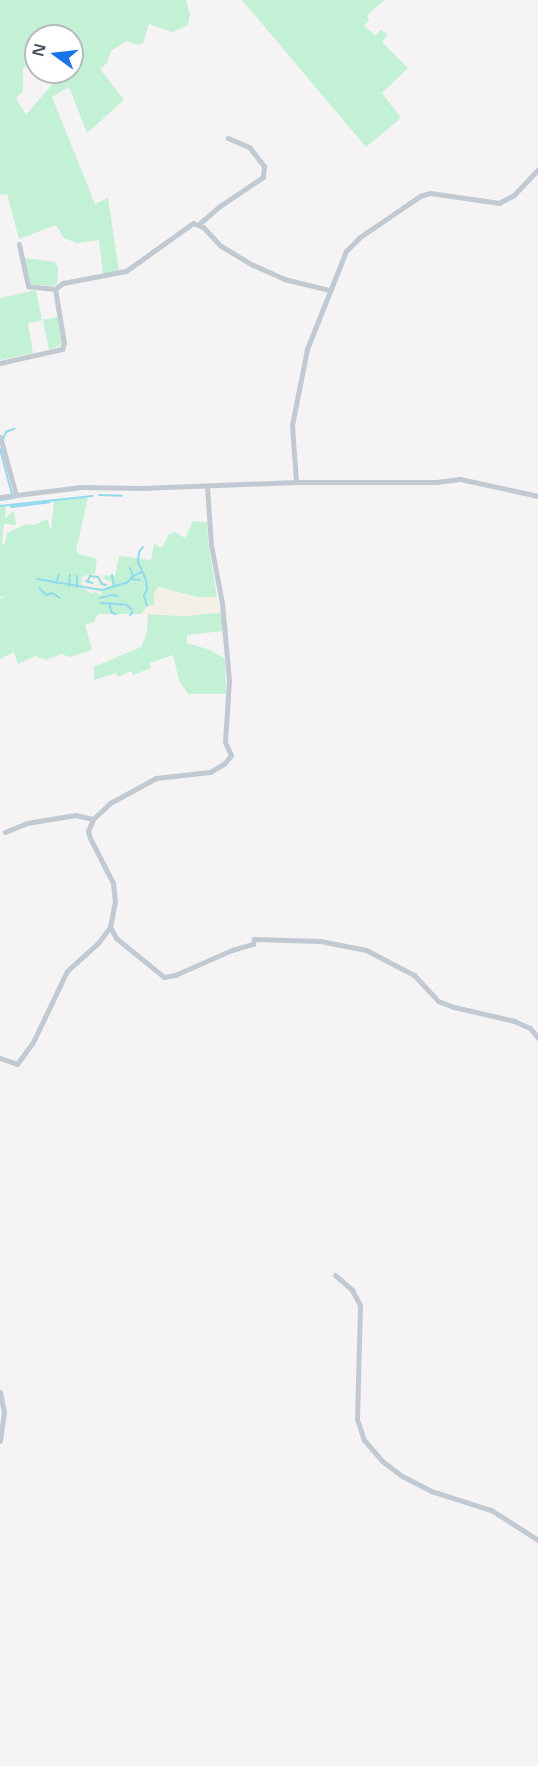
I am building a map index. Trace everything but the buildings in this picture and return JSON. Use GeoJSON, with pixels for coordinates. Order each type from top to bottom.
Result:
{"type":"FeatureCollection","features":[{"type":"Feature","properties":{"kind":"street"},"geometry":{"type":"LineString","coordinates":[[19,244],[28,286],[55,289],[63,283],[126,271],[186,226],[199,224],[220,206],[263,177],[264,166],[249,147],[228,138]]}},
{"type":"Feature","properties":{"kind":"street"},"geometry":{"type":"LineString","coordinates":[[296,482],[292,425],[307,349],[346,251],[354,242],[411,202],[430,193],[500,203],[514,195],[538,169]]}},
{"type":"Feature","properties":{"kind":"street"},"geometry":{"type":"LineString","coordinates":[[199,224],[221,246],[253,265],[284,279],[329,290]]}},
{"type":"Feature","properties":{"kind":"street"},"geometry":{"type":"LineString","coordinates":[[0,363],[62,349],[64,343],[55,289]]}},
{"type":"Feature","properties":{"kind":"street"},"geometry":{"type":"LineString","coordinates":[[0,437],[16,495]]}},
{"type":"Feature","properties":{"kind":"street"},"geometry":{"type":"LineString","coordinates":[[0,497],[81,487],[207,487],[296,482],[436,482],[460,479],[538,496]]}},
{"type":"Feature","properties":{"kind":"street"},"geometry":{"type":"LineString","coordinates":[[0,1058],[17,1064],[33,1042],[67,971],[98,943],[110,927],[114,902],[113,883],[90,838],[88,831],[93,819],[110,803],[156,778],[210,772],[225,763],[231,755],[225,742],[229,680],[207,487]]}},
{"type":"Feature","properties":{"kind":"street"},"geometry":{"type":"LineString","coordinates":[[5,832],[27,823],[75,815],[93,819]]}},
{"type":"Feature","properties":{"kind":"street"},"geometry":{"type":"LineString","coordinates":[[110,927],[116,938],[164,977],[175,975],[253,944],[254,939],[320,941],[366,950],[414,975],[438,1001],[464,1010],[514,1021],[530,1028],[538,1038]]}},
{"type":"Feature","properties":{"kind":"street"},"geometry":{"type":"LineString","coordinates":[[98,943],[116,938]]}},
{"type":"Feature","properties":{"kind":"street"},"geometry":{"type":"LineString","coordinates":[[335,1275],[352,1290],[360,1305],[357,1419],[364,1440],[382,1461],[402,1476],[431,1491],[491,1510],[538,1539]]}},
{"type":"Feature","properties":{"kind":"street"},"geometry":{"type":"LineString","coordinates":[[0,1392],[4,1412],[0,1441]]}},
{"type":"Feature","properties":{"kind":"green space"},"geometry":{"type":"Polygon","coordinates":[[[0,0],[186,0],[190,14],[188,25],[172,32],[149,24],[143,43],[137,45],[126,41],[111,51],[107,63],[100,69],[124,100],[87,133],[69,87],[52,97],[95,204],[108,198],[119,271],[103,274],[99,240],[77,243],[64,238],[56,225],[19,239],[7,194],[0,195],[0,0]]]}},
{"type":"Feature","properties":{"kind":"green space"},"geometry":{"type":"Polygon","coordinates":[[[242,0],[385,0],[367,15],[369,20],[364,26],[375,35],[381,30],[388,35],[382,42],[408,68],[382,93],[401,118],[366,147],[242,0]]]}},
{"type":"Feature","properties":{"kind":"green space"},"geometry":{"type":"Polygon","coordinates":[[[24,258],[55,262],[58,268],[57,284],[53,286],[30,284],[24,258]]]}},
{"type":"Feature","properties":{"kind":"green space"},"geometry":{"type":"Polygon","coordinates":[[[36,290],[42,320],[58,317],[62,345],[49,350],[43,320],[28,323],[33,353],[0,360],[0,298],[36,290]]]}},
{"type":"Feature","properties":{"kind":"green space"},"geometry":{"type":"Polygon","coordinates":[[[88,498],[76,550],[79,554],[97,559],[95,574],[83,576],[82,586],[101,595],[102,590],[112,583],[104,579],[104,575],[115,576],[119,556],[151,560],[154,544],[162,548],[169,534],[175,532],[185,538],[193,521],[207,522],[217,597],[197,597],[158,587],[154,595],[155,606],[147,606],[142,614],[98,614],[94,622],[85,625],[92,650],[70,657],[61,654],[46,660],[35,656],[18,664],[14,652],[0,659],[0,599],[5,596],[0,597],[0,506],[6,505],[5,518],[14,511],[16,525],[4,524],[2,543],[5,544],[7,533],[26,524],[34,525],[47,519],[51,530],[54,501],[88,498]]]}},
{"type":"Feature","properties":{"kind":"green space"},"geometry":{"type":"Polygon","coordinates":[[[221,612],[223,631],[187,635],[187,643],[210,650],[225,659],[226,694],[188,694],[179,680],[173,655],[150,663],[151,668],[133,675],[131,671],[118,677],[116,673],[94,680],[94,667],[141,647],[147,633],[148,614],[186,616],[221,612]]]}},
{"type":"Feature","properties":{"kind":"sand"},"geometry":{"type":"Polygon","coordinates":[[[104,575],[104,579],[113,584],[102,590],[101,595],[96,591],[91,594],[81,586],[83,576],[104,575]]]}},
{"type":"Feature","properties":{"kind":"sand"},"geometry":{"type":"Polygon","coordinates":[[[158,587],[197,597],[217,597],[221,612],[186,616],[142,614],[147,606],[155,605],[154,595],[158,587]]]}},
{"type":"Feature","properties":{"kind":"waterway"},"geometry":{"type":"LineString","coordinates":[[3,439],[6,432],[14,429]]}},
{"type":"Feature","properties":{"kind":"waterway"},"geometry":{"type":"LineString","coordinates":[[0,449],[12,494],[10,498]]}},
{"type":"Feature","properties":{"kind":"waterway"},"geometry":{"type":"LineString","coordinates":[[99,495],[122,496]]}},
{"type":"Feature","properties":{"kind":"waterway"},"geometry":{"type":"LineString","coordinates":[[0,506],[92,496]]}},
{"type":"Feature","properties":{"kind":"waterway"},"geometry":{"type":"LineString","coordinates":[[0,500],[14,498]]}},
{"type":"Feature","properties":{"kind":"waterway"},"geometry":{"type":"LineString","coordinates":[[11,507],[50,502]]}},
{"type":"Feature","properties":{"kind":"waterway"},"geometry":{"type":"LineString","coordinates":[[143,547],[139,552],[138,562],[146,580],[147,589],[144,596],[147,606]]}},
{"type":"Feature","properties":{"kind":"waterway"},"geometry":{"type":"LineString","coordinates":[[130,568],[133,576]]}},
{"type":"Feature","properties":{"kind":"waterway"},"geometry":{"type":"LineString","coordinates":[[37,579],[102,590],[127,583],[133,576],[142,572]]}},
{"type":"Feature","properties":{"kind":"waterway"},"geometry":{"type":"LineString","coordinates":[[56,583],[59,574]]}},
{"type":"Feature","properties":{"kind":"waterway"},"geometry":{"type":"LineString","coordinates":[[69,586],[70,575]]}},
{"type":"Feature","properties":{"kind":"waterway"},"geometry":{"type":"LineString","coordinates":[[112,575],[114,587]]}},
{"type":"Feature","properties":{"kind":"waterway"},"geometry":{"type":"LineString","coordinates":[[77,576],[77,587]]}},
{"type":"Feature","properties":{"kind":"waterway"},"geometry":{"type":"LineString","coordinates":[[88,580],[90,576],[98,577],[102,584],[106,585]]}},
{"type":"Feature","properties":{"kind":"waterway"},"geometry":{"type":"LineString","coordinates":[[131,579],[140,580]]}},
{"type":"Feature","properties":{"kind":"waterway"},"geometry":{"type":"LineString","coordinates":[[86,581],[93,583]]}},
{"type":"Feature","properties":{"kind":"waterway"},"geometry":{"type":"LineString","coordinates":[[39,588],[46,595],[52,593],[60,598]]}},
{"type":"Feature","properties":{"kind":"waterway"},"geometry":{"type":"LineString","coordinates":[[100,598],[118,596]]}},
{"type":"Feature","properties":{"kind":"waterway"},"geometry":{"type":"LineString","coordinates":[[101,603],[127,605],[132,610]]}},
{"type":"Feature","properties":{"kind":"waterway"},"geometry":{"type":"LineString","coordinates":[[109,604],[112,613],[116,614]]}},
{"type":"Feature","properties":{"kind":"waterway"},"geometry":{"type":"LineString","coordinates":[[130,615],[133,612]]}}]}
